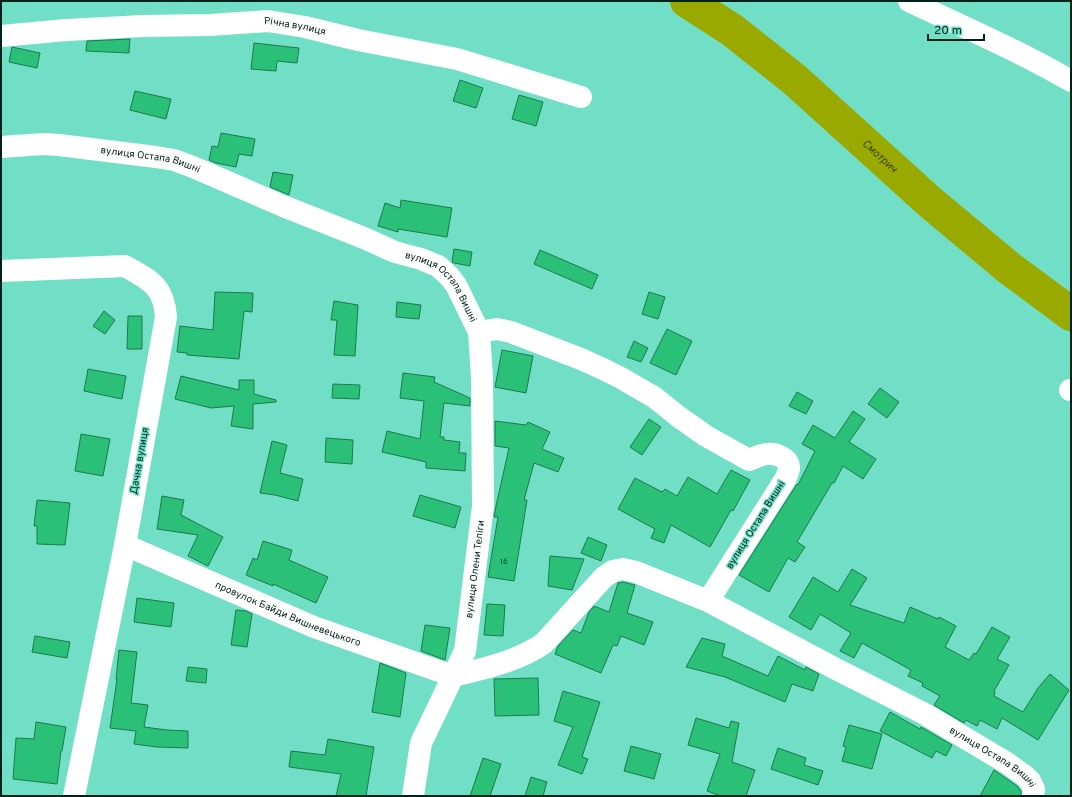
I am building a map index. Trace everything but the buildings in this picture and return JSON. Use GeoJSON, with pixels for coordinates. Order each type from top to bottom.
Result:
{"type":"FeatureCollection","features":[{"type":"Feature","properties":{"kind":"street"},"geometry":{"type":"LineString","coordinates":[[909,1],[1038,62],[1071,81]]}},
{"type":"Feature","properties":{"kind":"street","name":"Річна вулиця"},"geometry":{"type":"LineString","coordinates":[[1,36],[66,30],[143,26],[210,25],[268,21],[305,27],[358,40],[457,59],[582,97]]}},
{"type":"Feature","properties":{"kind":"street","name":"вулиця Остапа Вишні"},"geometry":{"type":"LineString","coordinates":[[1,147],[42,144],[59,145],[156,157],[174,160],[193,167],[395,252],[421,259],[438,266],[456,285],[479,332],[497,329],[511,332],[603,369],[654,397],[706,436],[749,460],[766,454],[777,455],[783,458],[788,463],[789,469],[782,485],[708,601]]}},
{"type":"Feature","properties":{"kind":"street","name":"Дачна вулиця"},"geometry":{"type":"LineString","coordinates":[[1,271],[125,266],[151,282],[158,289],[164,303],[166,318],[125,545],[74,796]]}},
{"type":"Feature","properties":{"kind":"street","name":"вулиця Олени Теліги"},"geometry":{"type":"LineString","coordinates":[[413,796],[421,743],[465,651],[482,506],[482,378],[479,332]]}},
{"type":"Feature","properties":{"kind":"street","name":"провулок Байди Вишневецького"},"geometry":{"type":"LineString","coordinates":[[125,545],[314,627],[453,676]]}},
{"type":"Feature","properties":{"kind":"street","name":"вулиця Остапа Вишні"},"geometry":{"type":"LineString","coordinates":[[453,676],[524,656],[536,649],[544,643],[604,577],[613,571],[623,569],[636,572],[708,601],[930,717],[1007,763],[1025,776],[1030,781],[1034,789],[1033,796]]}},
{"type":"Feature","properties":{"kind":"waterway","name":"Смотрич"},"geometry":{"type":"LineString","coordinates":[[687,1],[732,30],[795,80],[931,203],[1009,268],[1071,314]]}}]}
